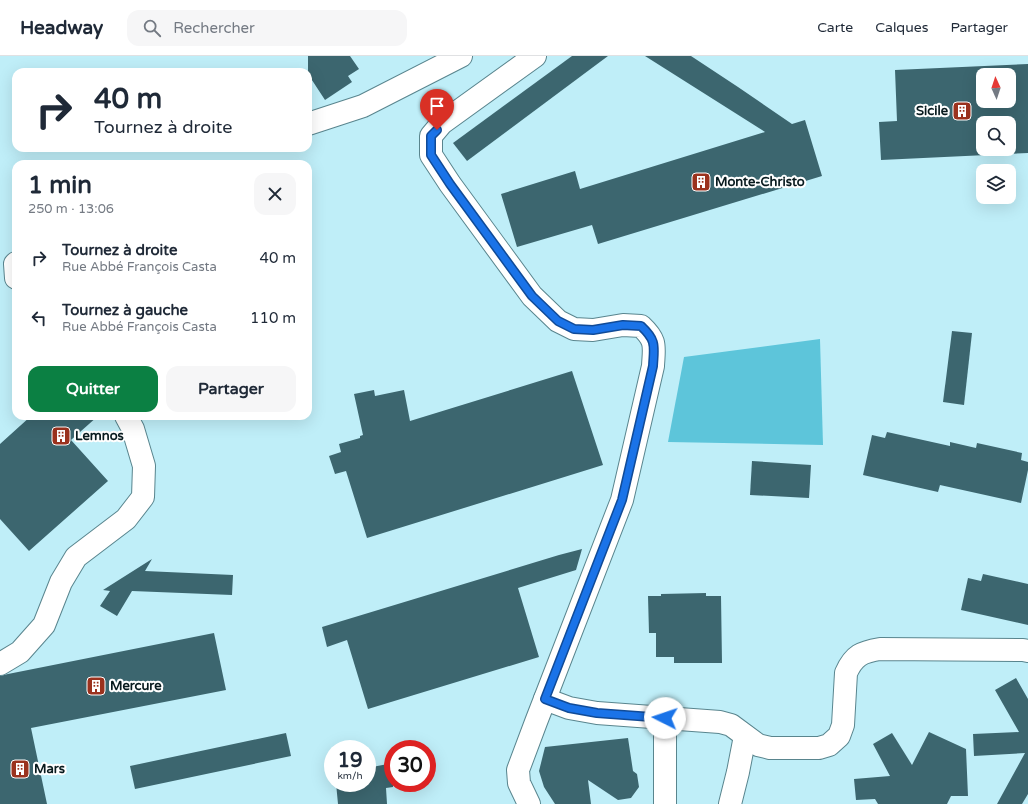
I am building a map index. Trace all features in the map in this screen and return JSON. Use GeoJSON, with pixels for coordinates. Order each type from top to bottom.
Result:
{"type":"FeatureCollection","features":[{"type":"Feature","properties":{"kind":"street"},"geometry":{"type":"LineString","coordinates":[[312,123],[363,106],[461,56]]}},
{"type":"Feature","properties":{"kind":"street"},"geometry":{"type":"LineString","coordinates":[[529,804],[519,783],[518,770],[622,500],[653,366],[654,345],[650,335],[641,326],[623,325],[593,330],[574,329],[558,321],[532,296],[450,184],[431,155],[431,136],[442,123],[535,56]]}},
{"type":"Feature","properties":{"kind":"street"},"geometry":{"type":"LineString","coordinates":[[0,664],[20,652],[44,625],[61,582],[76,557],[126,519],[143,497],[144,466],[133,429],[128,420]]}},
{"type":"Feature","properties":{"kind":"street"},"geometry":{"type":"LineString","coordinates":[[545,699],[569,708],[597,713],[720,722],[731,725],[758,745],[770,748],[819,748],[829,745],[838,736],[843,725],[846,673],[849,665],[856,656],[867,651],[880,649],[1028,651]]}},
{"type":"Feature","properties":{"kind":"street"},"geometry":{"type":"LineString","coordinates":[[665,718],[665,804]]}},
{"type":"Feature","properties":{"kind":"street"},"geometry":{"type":"LineString","coordinates":[[730,804],[745,736]]}},
{"type":"Feature","properties":{"kind":"shaded area"},"geometry":{"type":"Polygon","coordinates":[[[820,339],[823,445],[668,442],[684,357],[820,339]]]}},
{"type":"Feature","properties":{"kind":"building"},"geometry":{"type":"Polygon","coordinates":[[[308,56],[350,56],[359,69],[348,76],[352,82],[325,100],[312,80],[312,68],[308,68],[308,56]]]}},
{"type":"Feature","properties":{"kind":"building"},"geometry":{"type":"Polygon","coordinates":[[[572,56],[608,56],[467,161],[453,143],[572,56]]]}},
{"type":"Feature","properties":{"kind":"building","name":"Monte-Christo"},"geometry":{"type":"Polygon","coordinates":[[[645,56],[691,56],[792,124],[805,120],[822,176],[598,244],[592,225],[517,247],[501,194],[575,171],[580,189],[765,132],[645,56]]]}},
{"type":"Feature","properties":{"kind":"building","name":"Sicile"},"geometry":{"type":"Polygon","coordinates":[[[1028,64],[1028,153],[1016,154],[1016,116],[976,116],[976,155],[881,160],[879,122],[897,121],[895,70],[1028,64]]]}},
{"type":"Feature","properties":{"kind":"building"},"geometry":{"type":"Polygon","coordinates":[[[952,331],[972,333],[964,405],[943,402],[952,331]]]}},
{"type":"Feature","properties":{"kind":"building"},"geometry":{"type":"Polygon","coordinates":[[[572,371],[603,465],[367,538],[346,471],[335,474],[329,456],[341,452],[339,444],[360,438],[360,436],[363,435],[354,394],[374,390],[375,396],[404,390],[410,421],[572,371]]]}},
{"type":"Feature","properties":{"kind":"building"},"geometry":{"type":"Polygon","coordinates":[[[27,420],[94,420],[71,440],[108,481],[29,551],[0,519],[0,444],[27,420]]]}},
{"type":"Feature","properties":{"kind":"building"},"geometry":{"type":"Polygon","coordinates":[[[887,432],[950,446],[950,442],[976,448],[977,443],[1022,453],[1021,460],[1028,462],[1028,470],[1021,503],[940,485],[938,492],[863,475],[872,435],[885,438],[887,432]]]}},
{"type":"Feature","properties":{"kind":"building"},"geometry":{"type":"Polygon","coordinates":[[[752,461],[811,465],[809,498],[750,495],[752,461]]]}},
{"type":"Feature","properties":{"kind":"building"},"geometry":{"type":"Polygon","coordinates":[[[582,549],[576,570],[518,588],[539,657],[368,709],[347,640],[327,647],[322,627],[582,549]]]}},
{"type":"Feature","properties":{"kind":"building"},"geometry":{"type":"Polygon","coordinates":[[[152,559],[145,571],[233,575],[232,595],[132,591],[117,616],[100,606],[110,591],[103,590],[152,559]]]}},
{"type":"Feature","properties":{"kind":"building"},"geometry":{"type":"Polygon","coordinates":[[[983,574],[1028,584],[1028,625],[961,610],[968,578],[981,581],[983,574]]]}},
{"type":"Feature","properties":{"kind":"building"},"geometry":{"type":"Polygon","coordinates":[[[706,593],[706,596],[721,596],[722,663],[674,663],[674,657],[656,657],[656,633],[649,633],[648,596],[661,596],[661,594],[706,593]]]}},
{"type":"Feature","properties":{"kind":"building"},"geometry":{"type":"Polygon","coordinates":[[[214,633],[226,690],[31,728],[47,804],[0,804],[0,676],[214,633]]]}},
{"type":"Feature","properties":{"kind":"building"},"geometry":{"type":"Polygon","coordinates":[[[1016,678],[1028,699],[1028,794],[1022,804],[997,804],[1025,753],[974,756],[973,734],[1019,732],[995,690],[1016,678]]]}},
{"type":"Feature","properties":{"kind":"building"},"geometry":{"type":"Polygon","coordinates":[[[929,732],[966,749],[968,796],[951,796],[947,804],[878,804],[875,799],[856,800],[854,779],[890,776],[873,744],[892,733],[912,765],[929,732]]]}},
{"type":"Feature","properties":{"kind":"building"},"geometry":{"type":"Polygon","coordinates":[[[286,733],[291,756],[135,789],[130,766],[286,733]]]}},
{"type":"Feature","properties":{"kind":"building"},"geometry":{"type":"Polygon","coordinates":[[[628,738],[633,771],[637,774],[639,787],[631,798],[618,800],[588,780],[591,804],[555,804],[544,787],[539,771],[545,747],[628,738]]]}},
{"type":"Feature","properties":{"kind":"building"},"geometry":{"type":"Polygon","coordinates":[[[384,765],[384,792],[386,792],[387,804],[338,804],[337,792],[376,792],[376,766],[384,765]]]}},
{"type":"Feature","properties":{"kind":"place","name":"Sicile"},"geometry":{"type":"Point","coordinates":[962,111]}},
{"type":"Feature","properties":{"kind":"place","name":"Monte-Christo"},"geometry":{"type":"Point","coordinates":[701,182]}},
{"type":"Feature","properties":{"kind":"place","name":"Lemnos"},"geometry":{"type":"Point","coordinates":[61,436]}},
{"type":"Feature","properties":{"kind":"place","name":"Mercure"},"geometry":{"type":"Point","coordinates":[96,686]}},
{"type":"Feature","properties":{"kind":"place","name":"Mars"},"geometry":{"type":"Point","coordinates":[20,769]}},
{"type":"Feature","properties":{"kind":"route"},"geometry":{"type":"LineString","coordinates":[[437,130],[431,136],[431,155],[450,184],[532,296],[558,321],[574,329],[593,330],[623,325],[641,326],[650,335],[654,345],[653,366],[622,500],[545,699],[569,708],[597,713],[665,718]]}}]}
